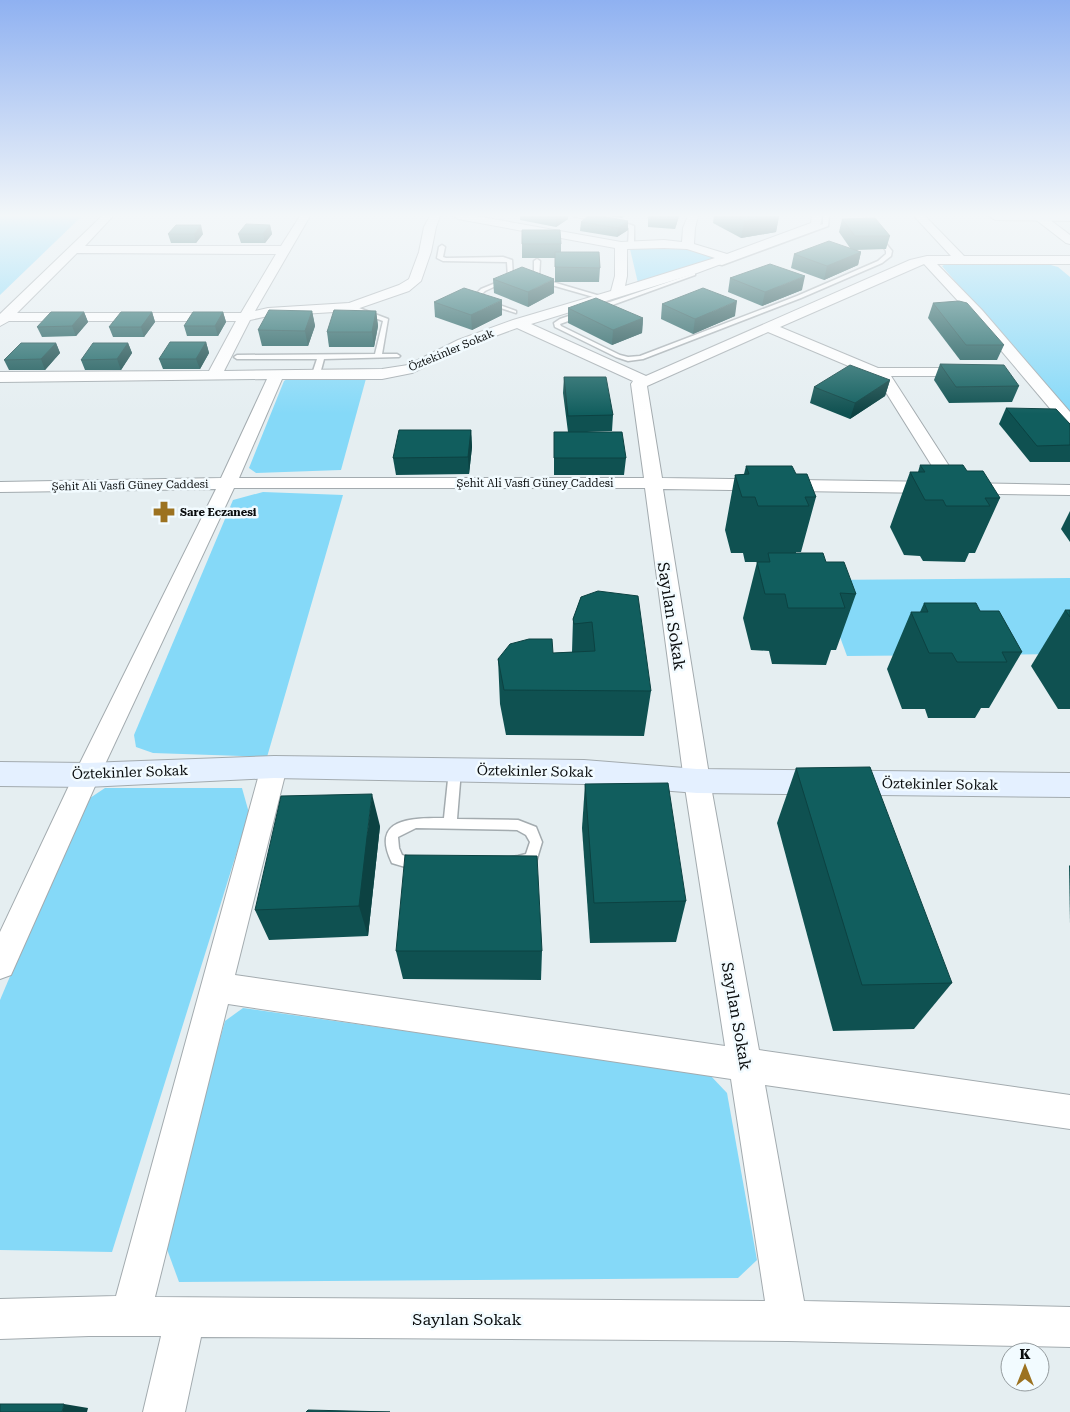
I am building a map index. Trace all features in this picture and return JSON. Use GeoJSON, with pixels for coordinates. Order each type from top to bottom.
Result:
{"type":"FeatureCollection","features":[{"type":"Feature","properties":{"kind":"street"},"geometry":{"type":"LineString","coordinates":[[3,319],[41,282]]}},
{"type":"Feature","properties":{"kind":"street"},"geometry":{"type":"LineString","coordinates":[[214,375],[265,282]]}},
{"type":"Feature","properties":{"kind":"street"},"geometry":{"type":"LineString","coordinates":[[3,319],[245,317],[268,312],[352,307],[404,288],[414,282]]}},
{"type":"Feature","properties":{"kind":"street"},"geometry":{"type":"LineString","coordinates":[[611,296],[617,282]]}},
{"type":"Feature","properties":{"kind":"street","name":"Öztekinler Sokak"},"geometry":{"type":"LineString","coordinates":[[0,378],[382,374],[412,368],[516,318],[611,296],[655,282]]}},
{"type":"Feature","properties":{"kind":"street"},"geometry":{"type":"LineString","coordinates":[[516,318],[644,381],[871,282]]}},
{"type":"Feature","properties":{"kind":"street"},"geometry":{"type":"LineString","coordinates":[[948,282],[977,313],[1070,422]]}},
{"type":"Feature","properties":{"kind":"street"},"geometry":{"type":"LineString","coordinates":[[767,327],[883,375],[954,488]]}},
{"type":"Feature","properties":{"kind":"street"},"geometry":{"type":"LineString","coordinates":[[878,372],[988,371]]}},
{"type":"Feature","properties":{"kind":"street"},"geometry":{"type":"LineString","coordinates":[[1008,372],[1027,372]]}},
{"type":"Feature","properties":{"kind":"street"},"geometry":{"type":"LineString","coordinates":[[0,965],[9,927],[87,775],[228,483],[277,374]]}},
{"type":"Feature","properties":{"kind":"street","name":"Sayılan Sokak"},"geometry":{"type":"LineString","coordinates":[[0,1319],[89,1316],[788,1321],[697,781],[638,384],[644,381]]}},
{"type":"Feature","properties":{"kind":"street","name":"Şehit Ali Vasfi Güney Caddesi"},"geometry":{"type":"LineString","coordinates":[[0,487],[228,483],[652,483],[1070,490]]}},
{"type":"Feature","properties":{"kind":"street"},"geometry":{"type":"LineString","coordinates":[[130,1317],[274,767]]}},
{"type":"Feature","properties":{"kind":"street","name":"Öztekinler Sokak"},"geometry":{"type":"LineString","coordinates":[[0,774],[87,775],[274,767],[584,772],[697,781],[1070,785]]}},
{"type":"Feature","properties":{"kind":"street"},"geometry":{"type":"LineString","coordinates":[[216,987],[591,1041],[745,1067],[1070,1112]]}},
{"type":"Feature","properties":{"kind":"street"},"geometry":{"type":"LineString","coordinates":[[164,1412],[185,1317]]}},
{"type":"Feature","properties":{"kind":"street"},"geometry":{"type":"LineString","coordinates":[[788,1321],[1070,1327]]}},
{"type":"Feature","properties":{"kind":"lane"},"geometry":{"type":"LineString","coordinates":[[499,282],[483,290],[477,296],[516,318]]}},
{"type":"Feature","properties":{"kind":"lane"},"geometry":{"type":"LineString","coordinates":[[549,282],[611,296]]}},
{"type":"Feature","properties":{"kind":"lane"},"geometry":{"type":"LineString","coordinates":[[668,282],[562,320],[557,323],[558,327],[618,356],[628,359],[641,358],[799,298],[835,282]]}},
{"type":"Feature","properties":{"kind":"lane"},"geometry":{"type":"LineString","coordinates":[[352,307],[386,320],[378,357]]}},
{"type":"Feature","properties":{"kind":"lane"},"geometry":{"type":"LineString","coordinates":[[237,357],[397,356]]}},
{"type":"Feature","properties":{"kind":"lane"},"geometry":{"type":"LineString","coordinates":[[316,374],[321,357]]}},
{"type":"Feature","properties":{"kind":"lane"},"geometry":{"type":"LineString","coordinates":[[450,823],[455,770]]}},
{"type":"Feature","properties":{"kind":"lane"},"geometry":{"type":"LineString","coordinates":[[415,823],[450,823],[518,824],[531,831],[536,842],[530,858],[513,864],[409,865],[397,859],[392,848],[392,835],[400,829],[415,823]]}},
{"type":"Feature","properties":{"kind":"shaded area"},"geometry":{"type":"Polygon","coordinates":[[[0,282],[14,282],[0,295],[0,282]]]}},
{"type":"Feature","properties":{"kind":"shaded area"},"geometry":{"type":"Polygon","coordinates":[[[956,282],[1070,282],[1070,414],[956,282]]]}},
{"type":"Feature","properties":{"kind":"shaded area"},"geometry":{"type":"Polygon","coordinates":[[[367,375],[341,470],[256,473],[249,468],[284,381],[292,376],[367,375]]]}},
{"type":"Feature","properties":{"kind":"shaded area"},"geometry":{"type":"Polygon","coordinates":[[[263,492],[343,495],[267,757],[153,753],[136,747],[134,735],[233,500],[263,492]]]}},
{"type":"Feature","properties":{"kind":"shaded area"},"geometry":{"type":"Polygon","coordinates":[[[1070,578],[1070,654],[847,656],[819,580],[1070,578]]]}},
{"type":"Feature","properties":{"kind":"shaded area"},"geometry":{"type":"Polygon","coordinates":[[[105,788],[242,788],[249,813],[112,1252],[0,1250],[0,1000],[84,802],[105,788]]]}},
{"type":"Feature","properties":{"kind":"shaded area"},"geometry":{"type":"Polygon","coordinates":[[[243,1008],[709,1074],[727,1093],[757,1260],[738,1278],[179,1282],[164,1241],[225,1021],[243,1008]]]}},
{"type":"Feature","properties":{"kind":"building"},"geometry":{"type":"Polygon","coordinates":[[[501,282],[548,282],[528,292],[501,282]]]}},
{"type":"Feature","properties":{"kind":"building"},"geometry":{"type":"Polygon","coordinates":[[[740,282],[790,282],[765,292],[740,282]]]}},
{"type":"Feature","properties":{"kind":"building"},"geometry":{"type":"Polygon","coordinates":[[[464,288],[502,300],[471,315],[434,302],[464,288]]]}},
{"type":"Feature","properties":{"kind":"building"},"geometry":{"type":"Polygon","coordinates":[[[703,288],[737,301],[695,319],[662,304],[703,288]]]}},
{"type":"Feature","properties":{"kind":"building"},"geometry":{"type":"Polygon","coordinates":[[[596,298],[643,318],[613,330],[568,308],[596,298]]]}},
{"type":"Feature","properties":{"kind":"building"},"geometry":{"type":"Polygon","coordinates":[[[959,301],[967,303],[1004,345],[966,345],[933,303],[959,301]]]}},
{"type":"Feature","properties":{"kind":"building"},"geometry":{"type":"Polygon","coordinates":[[[269,310],[312,311],[305,331],[258,330],[269,310]]]}},
{"type":"Feature","properties":{"kind":"building"},"geometry":{"type":"Polygon","coordinates":[[[334,310],[376,311],[372,332],[327,332],[334,310]]]}},
{"type":"Feature","properties":{"kind":"building"},"geometry":{"type":"Polygon","coordinates":[[[51,312],[84,312],[72,326],[37,327],[51,312]]]}},
{"type":"Feature","properties":{"kind":"building"},"geometry":{"type":"Polygon","coordinates":[[[121,312],[152,312],[141,327],[109,327],[121,312]]]}},
{"type":"Feature","properties":{"kind":"building"},"geometry":{"type":"Polygon","coordinates":[[[193,312],[223,312],[215,326],[184,326],[193,312]]]}},
{"type":"Feature","properties":{"kind":"building"},"geometry":{"type":"Polygon","coordinates":[[[170,342],[206,342],[196,359],[159,359],[170,342]]]}},
{"type":"Feature","properties":{"kind":"building"},"geometry":{"type":"Polygon","coordinates":[[[21,343],[56,343],[41,359],[4,360],[21,343]]]}},
{"type":"Feature","properties":{"kind":"building"},"geometry":{"type":"Polygon","coordinates":[[[93,343],[128,343],[117,359],[81,360],[93,343]]]}},
{"type":"Feature","properties":{"kind":"building"},"geometry":{"type":"Polygon","coordinates":[[[940,364],[1004,365],[1019,386],[956,387],[940,364]]]}},
{"type":"Feature","properties":{"kind":"building"},"geometry":{"type":"Polygon","coordinates":[[[850,365],[890,380],[855,403],[814,387],[850,365]]]}},
{"type":"Feature","properties":{"kind":"building"},"geometry":{"type":"Polygon","coordinates":[[[564,377],[606,377],[613,415],[568,416],[564,377]]]}},
{"type":"Feature","properties":{"kind":"building"},"geometry":{"type":"Polygon","coordinates":[[[1006,408],[1056,409],[1070,424],[1070,445],[1037,446],[1006,408]]]}},
{"type":"Feature","properties":{"kind":"building"},"geometry":{"type":"Polygon","coordinates":[[[399,430],[471,430],[468,457],[393,458],[399,430]]]}},
{"type":"Feature","properties":{"kind":"building"},"geometry":{"type":"Polygon","coordinates":[[[554,432],[622,432],[626,458],[554,458],[554,432]]]}},
{"type":"Feature","properties":{"kind":"building"},"geometry":{"type":"Polygon","coordinates":[[[920,465],[963,465],[967,471],[983,471],[1000,498],[985,498],[990,506],[946,506],[943,500],[925,500],[910,472],[925,472],[920,465]]]}},
{"type":"Feature","properties":{"kind":"building"},"geometry":{"type":"Polygon","coordinates":[[[746,466],[792,466],[796,474],[807,474],[816,497],[805,497],[809,506],[758,506],[755,497],[742,497],[735,475],[749,474],[746,466]]]}},
{"type":"Feature","properties":{"kind":"building"},"geometry":{"type":"Polygon","coordinates":[[[768,553],[823,553],[826,562],[844,562],[856,594],[840,593],[845,608],[788,608],[785,594],[765,594],[757,562],[770,562],[768,553]]]}},
{"type":"Feature","properties":{"kind":"building"},"geometry":{"type":"Polygon","coordinates":[[[598,591],[638,596],[651,691],[504,690],[498,659],[510,644],[529,639],[552,639],[553,653],[595,651],[592,622],[574,624],[573,619],[581,597],[598,591]]]}},
{"type":"Feature","properties":{"kind":"building"},"geometry":{"type":"Polygon","coordinates":[[[924,603],[976,603],[980,611],[999,611],[1022,652],[1002,652],[1007,662],[957,662],[952,653],[929,653],[911,612],[928,612],[924,603]]]}},
{"type":"Feature","properties":{"kind":"building"},"geometry":{"type":"Polygon","coordinates":[[[1065,610],[1070,610],[1070,617],[1065,610]]]}},
{"type":"Feature","properties":{"kind":"building"},"geometry":{"type":"Polygon","coordinates":[[[870,767],[952,983],[862,985],[796,768],[870,767]]]}},
{"type":"Feature","properties":{"kind":"building"},"geometry":{"type":"Polygon","coordinates":[[[668,783],[686,901],[594,903],[585,784],[668,783]]]}},
{"type":"Feature","properties":{"kind":"building"},"geometry":{"type":"Polygon","coordinates":[[[372,794],[359,906],[255,910],[281,796],[372,794]]]}},
{"type":"Feature","properties":{"kind":"building"},"geometry":{"type":"Polygon","coordinates":[[[405,855],[537,856],[542,951],[396,951],[405,855]]]}},
{"type":"Feature","properties":{"kind":"building"},"geometry":{"type":"Polygon","coordinates":[[[0,1404],[64,1404],[62,1412],[0,1412],[0,1404]]]}},
{"type":"Feature","properties":{"kind":"building"},"geometry":{"type":"Polygon","coordinates":[[[308,1410],[390,1412],[306,1412],[308,1410]]]}},
{"type":"Feature","properties":{"kind":"place","name":"Sare Eczanesi"},"geometry":{"type":"Point","coordinates":[164,512]}}]}
